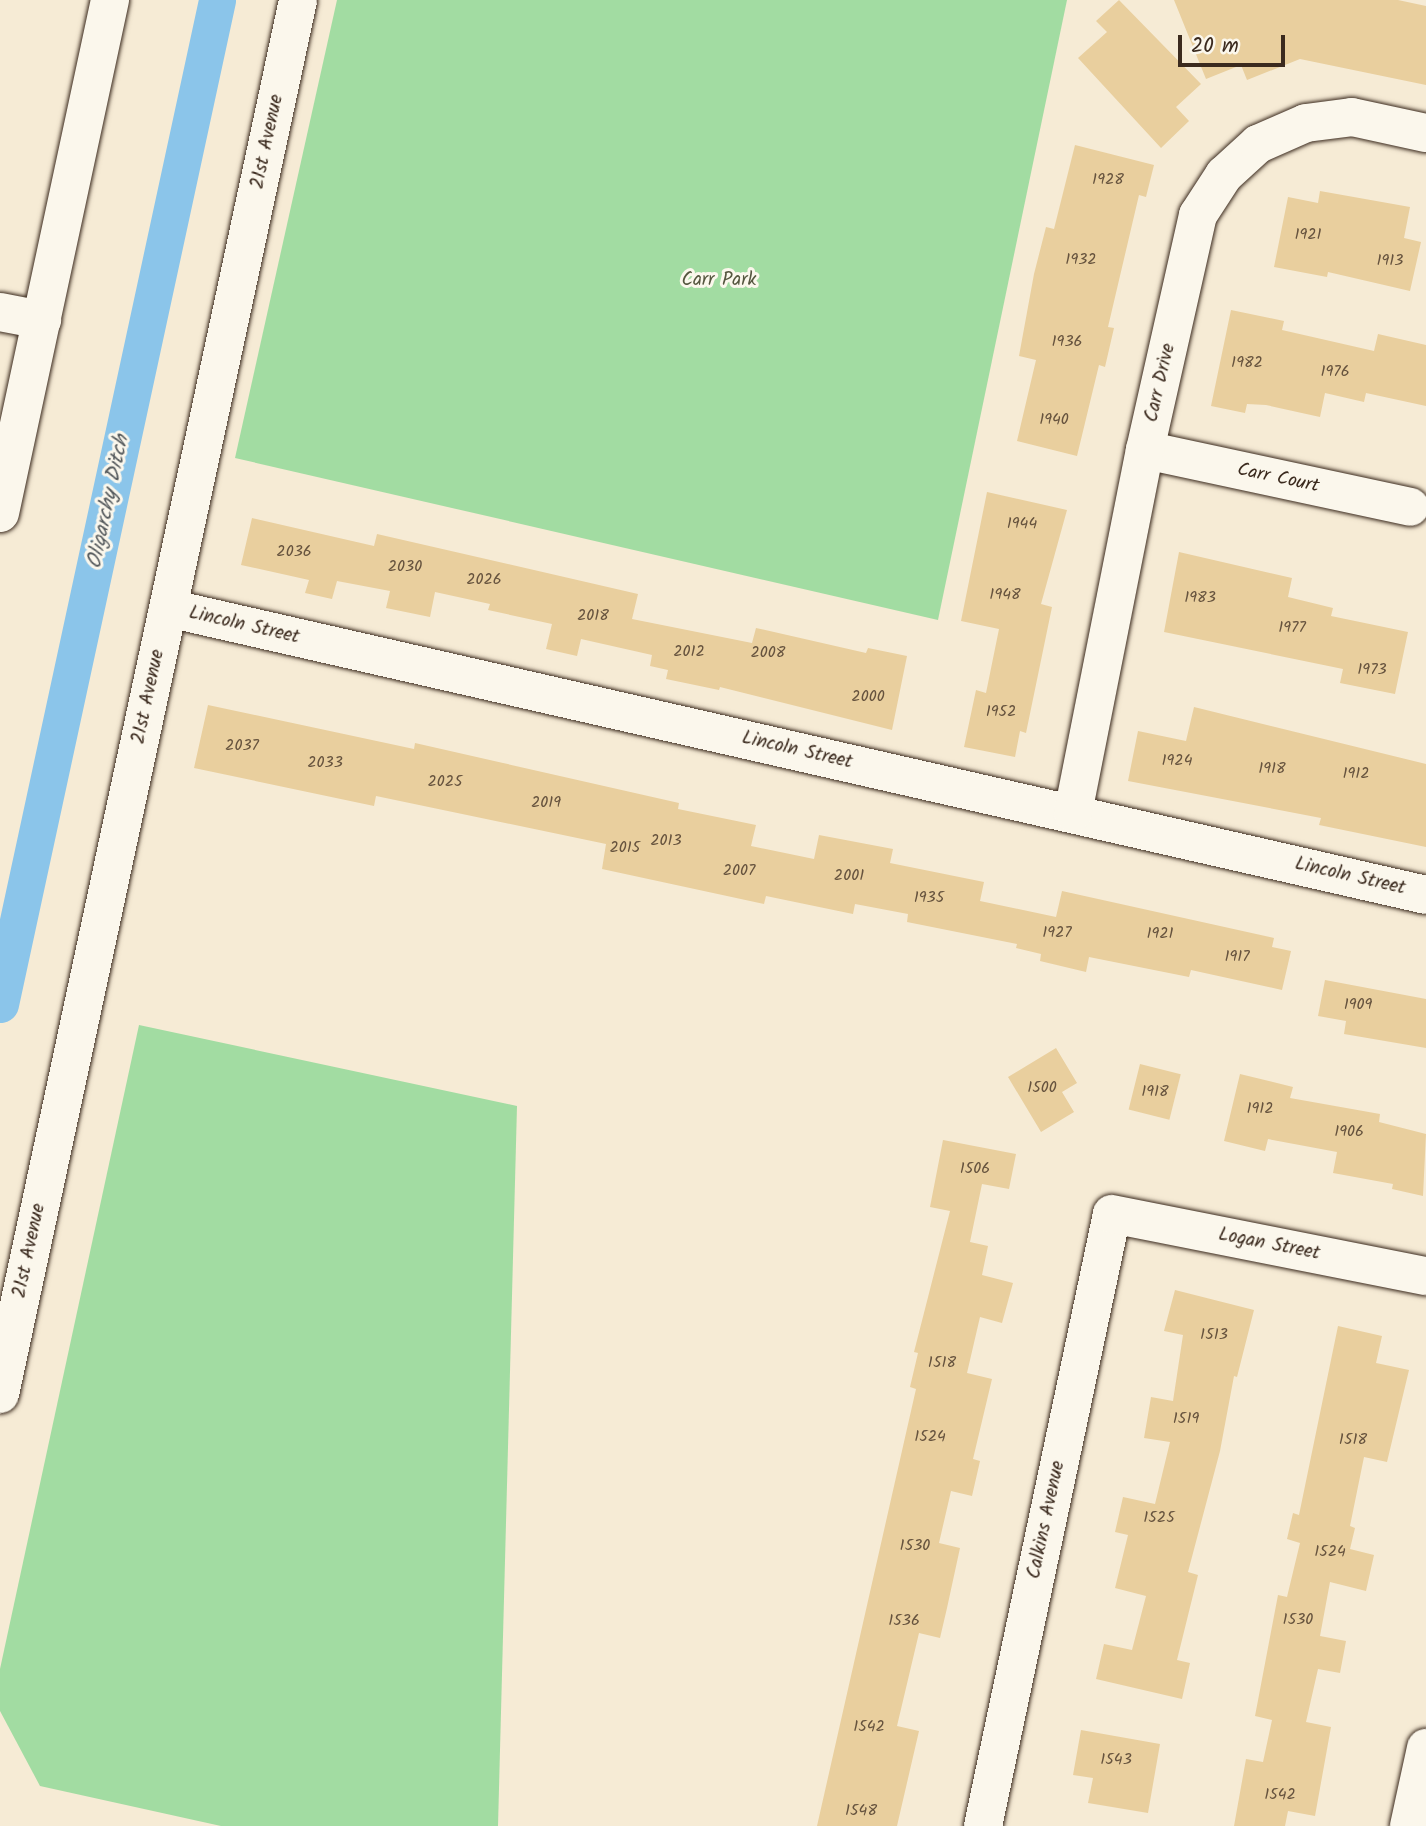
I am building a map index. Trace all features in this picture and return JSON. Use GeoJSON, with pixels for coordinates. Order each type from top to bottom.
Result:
{"type":"FeatureCollection","features":[{"type":"Feature","properties":{"kind":"street"},"geometry":{"type":"LineString","coordinates":[[0,513],[110,0]]}},
{"type":"Feature","properties":{"kind":"street","name":"21st Avenue"},"geometry":{"type":"LineString","coordinates":[[0,1394],[298,0]]}},
{"type":"Feature","properties":{"kind":"street","name":"Carr Drive"},"geometry":{"type":"LineString","coordinates":[[1073,813],[1145,450],[1198,215],[1224,175],[1258,144],[1306,123],[1352,117],[1426,132]]}},
{"type":"Feature","properties":{"kind":"street"},"geometry":{"type":"LineString","coordinates":[[0,312],[41,320]]}},
{"type":"Feature","properties":{"kind":"street","name":"Carr Court"},"geometry":{"type":"LineString","coordinates":[[1145,450],[1410,507]]}},
{"type":"Feature","properties":{"kind":"street","name":"Lincoln Street"},"geometry":{"type":"LineString","coordinates":[[168,608],[1426,895]]}},
{"type":"Feature","properties":{"kind":"street","name":"Logan Street"},"geometry":{"type":"LineString","coordinates":[[1112,1214],[1426,1276]]}},
{"type":"Feature","properties":{"kind":"street","name":"Calkins Avenue"},"geometry":{"type":"LineString","coordinates":[[983,1826],[1112,1214]]}},
{"type":"Feature","properties":{"kind":"street"},"geometry":{"type":"LineString","coordinates":[[1409,1826],[1426,1748]]}},
{"type":"Feature","properties":{"kind":"green space","name":"Carr Park"},"geometry":{"type":"Polygon","coordinates":[[[337,0],[1067,0],[938,620],[235,458],[337,0]]]}},
{"type":"Feature","properties":{"kind":"green space"},"geometry":{"type":"Polygon","coordinates":[[[139,1025],[517,1106],[498,1826],[221,1826],[40,1786],[0,1711],[0,1669],[139,1025]]]}},
{"type":"Feature","properties":{"kind":"building"},"geometry":{"type":"Polygon","coordinates":[[[1119,0],[1201,84],[1176,107],[1189,121],[1161,148],[1078,58],[1107,32],[1096,21],[1119,0]]]}},
{"type":"Feature","properties":{"kind":"building"},"geometry":{"type":"Polygon","coordinates":[[[1174,0],[1398,0],[1426,6],[1426,85],[1300,59],[1247,80],[1241,65],[1206,79],[1174,0]]]}},
{"type":"Feature","properties":{"kind":"building"},"geometry":{"type":"Polygon","coordinates":[[[1075,145],[1154,165],[1146,197],[1139,195],[1108,327],[1114,328],[1105,367],[1099,365],[1077,456],[1017,441],[1036,360],[1019,356],[1034,274],[1046,227],[1054,229],[1075,145]]]}},
{"type":"Feature","properties":{"kind":"building"},"geometry":{"type":"Polygon","coordinates":[[[1320,191],[1410,207],[1404,238],[1421,242],[1410,291],[1328,272],[1327,277],[1274,267],[1288,197],[1318,203],[1320,191]]]}},
{"type":"Feature","properties":{"kind":"building"},"geometry":{"type":"Polygon","coordinates":[[[1231,310],[1284,321],[1282,330],[1374,351],[1378,334],[1426,345],[1426,406],[1366,393],[1364,402],[1325,393],[1320,417],[1266,405],[1247,404],[1245,413],[1211,406],[1231,310]]]}},
{"type":"Feature","properties":{"kind":"building"},"geometry":{"type":"Polygon","coordinates":[[[987,492],[1067,510],[1041,604],[1052,607],[1026,733],[1020,731],[1015,757],[964,747],[976,690],[986,693],[999,629],[961,621],[987,492]]]}},
{"type":"Feature","properties":{"kind":"building"},"geometry":{"type":"Polygon","coordinates":[[[252,518],[374,546],[377,534],[638,594],[632,619],[752,643],[756,628],[866,653],[868,648],[907,656],[892,730],[720,687],[719,690],[666,679],[668,670],[650,666],[652,655],[581,639],[577,656],[546,649],[552,624],[488,610],[490,604],[435,592],[430,617],[386,608],[390,591],[337,581],[332,599],[305,593],[309,580],[241,565],[252,518]]]}},
{"type":"Feature","properties":{"kind":"building"},"geometry":{"type":"Polygon","coordinates":[[[1179,552],[1292,578],[1288,597],[1333,608],[1331,616],[1408,632],[1395,694],[1340,683],[1343,669],[1164,632],[1179,552]]]}},
{"type":"Feature","properties":{"kind":"building"},"geometry":{"type":"Polygon","coordinates":[[[208,705],[414,749],[415,743],[679,803],[678,809],[756,825],[751,846],[814,859],[819,835],[893,849],[890,863],[984,882],[980,901],[1056,917],[1062,891],[1274,938],[1272,947],[1291,951],[1282,990],[1191,970],[1189,977],[1089,957],[1086,972],[1040,961],[1041,954],[1016,948],[1017,944],[907,922],[908,914],[855,904],[853,914],[766,896],[764,904],[602,869],[606,844],[376,796],[374,806],[194,768],[208,705]]]}},
{"type":"Feature","properties":{"kind":"building"},"geometry":{"type":"Polygon","coordinates":[[[1194,707],[1426,764],[1426,847],[1319,825],[1321,818],[1128,781],[1138,731],[1186,741],[1194,707]]]}},
{"type":"Feature","properties":{"kind":"building"},"geometry":{"type":"Polygon","coordinates":[[[1325,980],[1426,999],[1426,1048],[1344,1034],[1346,1021],[1318,1016],[1325,980]]]}},
{"type":"Feature","properties":{"kind":"building"},"geometry":{"type":"Polygon","coordinates":[[[1056,1048],[1077,1083],[1062,1092],[1074,1112],[1041,1132],[1008,1077],[1056,1048]]]}},
{"type":"Feature","properties":{"kind":"building"},"geometry":{"type":"Polygon","coordinates":[[[1140,1064],[1181,1074],[1169,1120],[1129,1110],[1140,1064]]]}},
{"type":"Feature","properties":{"kind":"building"},"geometry":{"type":"Polygon","coordinates":[[[1240,1074],[1293,1087],[1290,1098],[1380,1114],[1379,1122],[1426,1134],[1423,1196],[1392,1189],[1393,1184],[1333,1173],[1337,1152],[1268,1139],[1265,1151],[1224,1141],[1240,1074]]]}},
{"type":"Feature","properties":{"kind":"building"},"geometry":{"type":"Polygon","coordinates":[[[943,1140],[1016,1154],[1009,1189],[982,1184],[970,1242],[988,1246],[982,1275],[1013,1283],[1002,1323],[980,1317],[967,1373],[992,1379],[973,1459],[980,1461],[972,1496],[951,1491],[939,1543],[960,1548],[947,1608],[940,1638],[919,1633],[897,1726],[919,1731],[897,1826],[817,1826],[916,1389],[910,1387],[918,1353],[914,1352],[950,1211],[930,1207],[943,1140]]]}},
{"type":"Feature","properties":{"kind":"building"},"geometry":{"type":"Polygon","coordinates":[[[1175,1290],[1254,1310],[1237,1377],[1234,1376],[1220,1451],[1188,1572],[1198,1575],[1177,1660],[1190,1663],[1182,1699],[1096,1679],[1104,1644],[1132,1650],[1146,1596],[1115,1588],[1128,1535],[1115,1532],[1123,1497],[1155,1504],[1170,1442],[1144,1438],[1151,1397],[1173,1401],[1183,1335],[1164,1331],[1175,1290]]]}},
{"type":"Feature","properties":{"kind":"building"},"geometry":{"type":"Polygon","coordinates":[[[1338,1326],[1382,1336],[1376,1363],[1409,1370],[1387,1462],[1364,1457],[1350,1526],[1355,1528],[1350,1549],[1374,1555],[1366,1591],[1330,1582],[1320,1636],[1346,1641],[1340,1673],[1318,1669],[1306,1722],[1331,1727],[1315,1816],[1288,1811],[1285,1826],[1234,1826],[1246,1759],[1263,1762],[1272,1720],[1255,1716],[1278,1595],[1287,1597],[1300,1543],[1287,1539],[1293,1513],[1299,1515],[1338,1326]]]}},
{"type":"Feature","properties":{"kind":"building"},"geometry":{"type":"Polygon","coordinates":[[[1081,1730],[1160,1744],[1148,1813],[1088,1803],[1093,1778],[1073,1775],[1081,1730]]]}},
{"type":"Feature","properties":{"kind":"waterway","name":"Oligarchy Ditch"},"geometry":{"type":"LineString","coordinates":[[0,1004],[217,0]]}}]}
